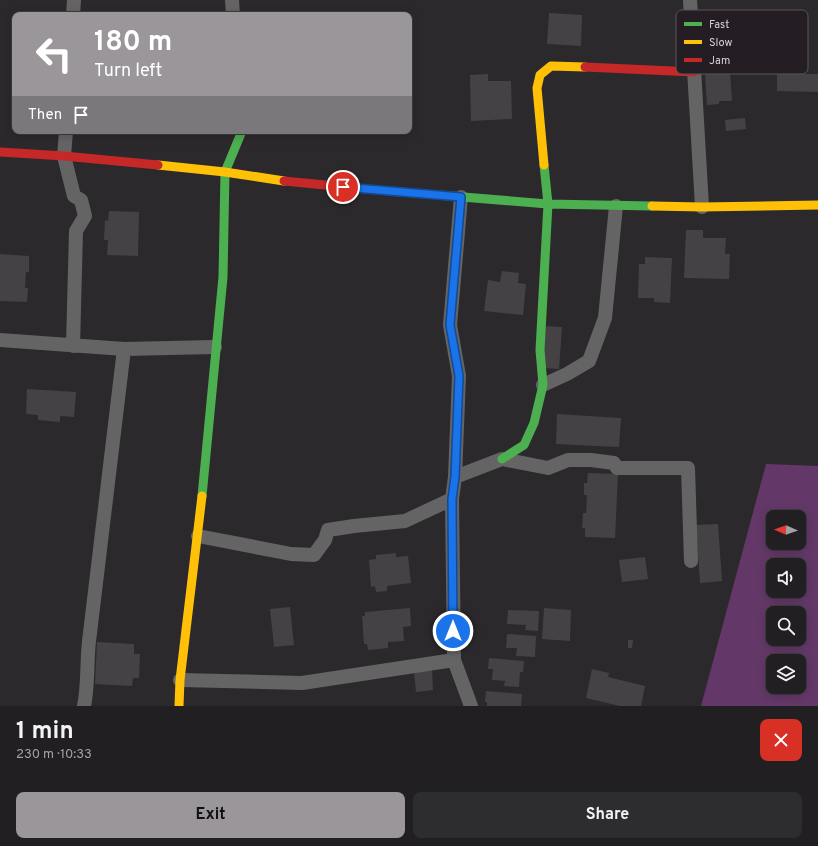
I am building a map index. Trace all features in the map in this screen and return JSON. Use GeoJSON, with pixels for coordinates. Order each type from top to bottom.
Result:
{"type":"FeatureCollection","features":[{"type":"Feature","properties":{"kind":"street"},"geometry":{"type":"LineString","coordinates":[[73,12],[74,0]]}},
{"type":"Feature","properties":{"kind":"street"},"geometry":{"type":"LineString","coordinates":[[232,0],[233,12]]}},
{"type":"Feature","properties":{"kind":"street"},"geometry":{"type":"LineString","coordinates":[[690,0],[691,10]]}},
{"type":"Feature","properties":{"kind":"street"},"geometry":{"type":"LineString","coordinates":[[455,477],[502,459],[524,445],[534,423],[543,385],[540,350],[548,204],[537,88],[540,75],[551,66],[676,71]]}},
{"type":"Feature","properties":{"kind":"street"},"geometry":{"type":"LineString","coordinates":[[694,74],[702,207]]}},
{"type":"Feature","properties":{"kind":"street"},"geometry":{"type":"LineString","coordinates":[[66,134],[64,156],[74,196],[81,200],[85,216],[76,231],[73,346]]}},
{"type":"Feature","properties":{"kind":"street"},"geometry":{"type":"LineString","coordinates":[[179,706],[180,680],[198,536],[215,347],[223,277],[225,172],[241,134]]}},
{"type":"Feature","properties":{"kind":"street"},"geometry":{"type":"LineString","coordinates":[[0,152],[64,156],[225,172],[299,183],[548,204],[702,207],[818,205]]}},
{"type":"Feature","properties":{"kind":"street"},"geometry":{"type":"LineString","coordinates":[[461,197],[450,325],[459,376],[455,477],[452,499],[454,660],[471,706]]}},
{"type":"Feature","properties":{"kind":"street"},"geometry":{"type":"LineString","coordinates":[[543,385],[567,374],[589,360],[605,318],[616,206]]}},
{"type":"Feature","properties":{"kind":"street"},"geometry":{"type":"LineString","coordinates":[[0,340],[124,349],[215,347]]}},
{"type":"Feature","properties":{"kind":"street"},"geometry":{"type":"LineString","coordinates":[[84,706],[88,689],[87,653],[104,525],[124,349]]}},
{"type":"Feature","properties":{"kind":"street"},"geometry":{"type":"LineString","coordinates":[[502,459],[548,468],[568,460],[591,460],[614,463],[617,468],[688,468],[691,561]]}},
{"type":"Feature","properties":{"kind":"street"},"geometry":{"type":"LineString","coordinates":[[198,536],[291,554],[314,555],[325,540],[328,530],[406,521],[452,499]]}},
{"type":"Feature","properties":{"kind":"street"},"geometry":{"type":"LineString","coordinates":[[180,680],[302,683],[454,660]]}},
{"type":"Feature","properties":{"kind":"shaded area"},"geometry":{"type":"Polygon","coordinates":[[[766,464],[818,466],[818,706],[701,706],[766,464]]]}},
{"type":"Feature","properties":{"kind":"building"},"geometry":{"type":"Polygon","coordinates":[[[549,13],[582,15],[581,46],[547,44],[549,13]]]}},
{"type":"Feature","properties":{"kind":"building"},"geometry":{"type":"Polygon","coordinates":[[[488,74],[488,81],[511,81],[512,119],[471,121],[470,75],[488,74]]]}},
{"type":"Feature","properties":{"kind":"building"},"geometry":{"type":"Polygon","coordinates":[[[705,74],[730,74],[732,101],[719,101],[719,104],[707,105],[705,74]]]}},
{"type":"Feature","properties":{"kind":"building"},"geometry":{"type":"Polygon","coordinates":[[[777,74],[818,74],[818,92],[777,91],[777,74]]]}},
{"type":"Feature","properties":{"kind":"building"},"geometry":{"type":"Polygon","coordinates":[[[745,118],[746,129],[726,131],[725,120],[745,118]]]}},
{"type":"Feature","properties":{"kind":"building"},"geometry":{"type":"Polygon","coordinates":[[[109,211],[139,212],[138,256],[107,255],[108,240],[104,240],[105,220],[108,221],[109,211]]]}},
{"type":"Feature","properties":{"kind":"building"},"geometry":{"type":"Polygon","coordinates":[[[686,230],[703,230],[703,238],[726,238],[725,254],[730,254],[729,279],[684,278],[686,230]]]}},
{"type":"Feature","properties":{"kind":"building"},"geometry":{"type":"Polygon","coordinates":[[[0,254],[29,256],[29,272],[26,272],[25,288],[28,288],[27,302],[0,301],[0,254]]]}},
{"type":"Feature","properties":{"kind":"building"},"geometry":{"type":"Polygon","coordinates":[[[645,257],[672,258],[670,303],[654,302],[654,298],[638,298],[639,264],[645,264],[645,257]]]}},
{"type":"Feature","properties":{"kind":"building"},"geometry":{"type":"Polygon","coordinates":[[[502,271],[519,273],[518,283],[526,284],[523,315],[484,311],[488,280],[500,282],[502,271]]]}},
{"type":"Feature","properties":{"kind":"building"},"geometry":{"type":"Polygon","coordinates":[[[545,326],[562,327],[559,369],[543,368],[545,326]]]}},
{"type":"Feature","properties":{"kind":"building"},"geometry":{"type":"Polygon","coordinates":[[[27,389],[76,392],[74,417],[60,416],[60,422],[38,420],[38,415],[26,414],[27,389]]]}},
{"type":"Feature","properties":{"kind":"building"},"geometry":{"type":"Polygon","coordinates":[[[557,414],[621,418],[619,447],[556,444],[557,414]]]}},
{"type":"Feature","properties":{"kind":"building"},"geometry":{"type":"Polygon","coordinates":[[[588,473],[618,474],[615,538],[585,537],[585,528],[582,528],[583,513],[586,513],[587,495],[584,495],[584,483],[587,483],[588,473]]]}},
{"type":"Feature","properties":{"kind":"building"},"geometry":{"type":"Polygon","coordinates":[[[718,524],[722,581],[700,583],[696,525],[718,524]]]}},
{"type":"Feature","properties":{"kind":"building"},"geometry":{"type":"Polygon","coordinates":[[[396,553],[396,557],[408,556],[411,583],[387,586],[387,591],[376,592],[375,586],[371,587],[369,560],[376,559],[376,555],[396,553]]]}},
{"type":"Feature","properties":{"kind":"building"},"geometry":{"type":"Polygon","coordinates":[[[645,557],[648,579],[622,582],[619,560],[645,557]]]}},
{"type":"Feature","properties":{"kind":"building"},"geometry":{"type":"Polygon","coordinates":[[[290,607],[294,645],[274,647],[270,609],[290,607]]]}},
{"type":"Feature","properties":{"kind":"building"},"geometry":{"type":"Polygon","coordinates":[[[410,608],[411,626],[403,627],[404,641],[388,642],[388,648],[368,650],[367,644],[364,644],[362,616],[365,616],[365,612],[410,608]]]}},
{"type":"Feature","properties":{"kind":"building"},"geometry":{"type":"Polygon","coordinates":[[[544,608],[571,610],[570,641],[542,639],[544,608]]]}},
{"type":"Feature","properties":{"kind":"building"},"geometry":{"type":"Polygon","coordinates":[[[508,610],[539,611],[538,631],[525,630],[526,625],[507,624],[508,610]]]}},
{"type":"Feature","properties":{"kind":"building"},"geometry":{"type":"Polygon","coordinates":[[[507,634],[536,636],[535,657],[516,656],[517,648],[506,648],[507,634]]]}},
{"type":"Feature","properties":{"kind":"building"},"geometry":{"type":"Polygon","coordinates":[[[628,640],[633,640],[632,648],[628,648],[628,640]]]}},
{"type":"Feature","properties":{"kind":"building"},"geometry":{"type":"Polygon","coordinates":[[[97,642],[134,644],[134,654],[140,654],[139,678],[133,678],[132,686],[95,684],[97,642]]]}},
{"type":"Feature","properties":{"kind":"building"},"geometry":{"type":"Polygon","coordinates":[[[489,658],[524,661],[523,672],[520,672],[519,687],[504,686],[505,681],[492,680],[493,669],[488,669],[489,658]]]}},
{"type":"Feature","properties":{"kind":"building"},"geometry":{"type":"Polygon","coordinates":[[[432,669],[433,690],[416,692],[414,671],[432,669]]]}},
{"type":"Feature","properties":{"kind":"building"},"geometry":{"type":"Polygon","coordinates":[[[592,669],[609,673],[608,677],[645,686],[641,706],[620,706],[586,698],[592,669]]]}},
{"type":"Feature","properties":{"kind":"building"},"geometry":{"type":"Polygon","coordinates":[[[486,691],[522,694],[521,706],[487,706],[487,702],[485,702],[486,691]]]}},
{"type":"Feature","properties":{"kind":"traffic: fast"},"geometry":{"type":"LineString","coordinates":[[202,496],[223,277],[225,172],[241,134]]}},
{"type":"Feature","properties":{"kind":"traffic: fast"},"geometry":{"type":"LineString","coordinates":[[502,459],[524,445],[534,423],[543,385],[540,350],[548,204],[544,165]]}},
{"type":"Feature","properties":{"kind":"traffic: fast"},"geometry":{"type":"LineString","coordinates":[[377,190],[548,204],[652,206]]}},
{"type":"Feature","properties":{"kind":"traffic: slow"},"geometry":{"type":"LineString","coordinates":[[544,165],[537,88],[540,75],[551,66],[585,67]]}},
{"type":"Feature","properties":{"kind":"traffic: slow"},"geometry":{"type":"LineString","coordinates":[[158,165],[225,172],[284,181]]}},
{"type":"Feature","properties":{"kind":"traffic: slow"},"geometry":{"type":"LineString","coordinates":[[652,206],[702,207],[818,205]]}},
{"type":"Feature","properties":{"kind":"traffic: slow"},"geometry":{"type":"LineString","coordinates":[[179,706],[180,680],[202,496]]}},
{"type":"Feature","properties":{"kind":"traffic: jam"},"geometry":{"type":"LineString","coordinates":[[585,67],[676,71]]}},
{"type":"Feature","properties":{"kind":"traffic: jam"},"geometry":{"type":"LineString","coordinates":[[0,152],[64,156],[158,165]]}},
{"type":"Feature","properties":{"kind":"traffic: jam"},"geometry":{"type":"LineString","coordinates":[[284,181],[377,190]]}},
{"type":"Feature","properties":{"kind":"route"},"geometry":{"type":"LineString","coordinates":[[343,187],[461,197],[450,325],[459,376],[455,477],[452,499],[453,631]]}}]}
